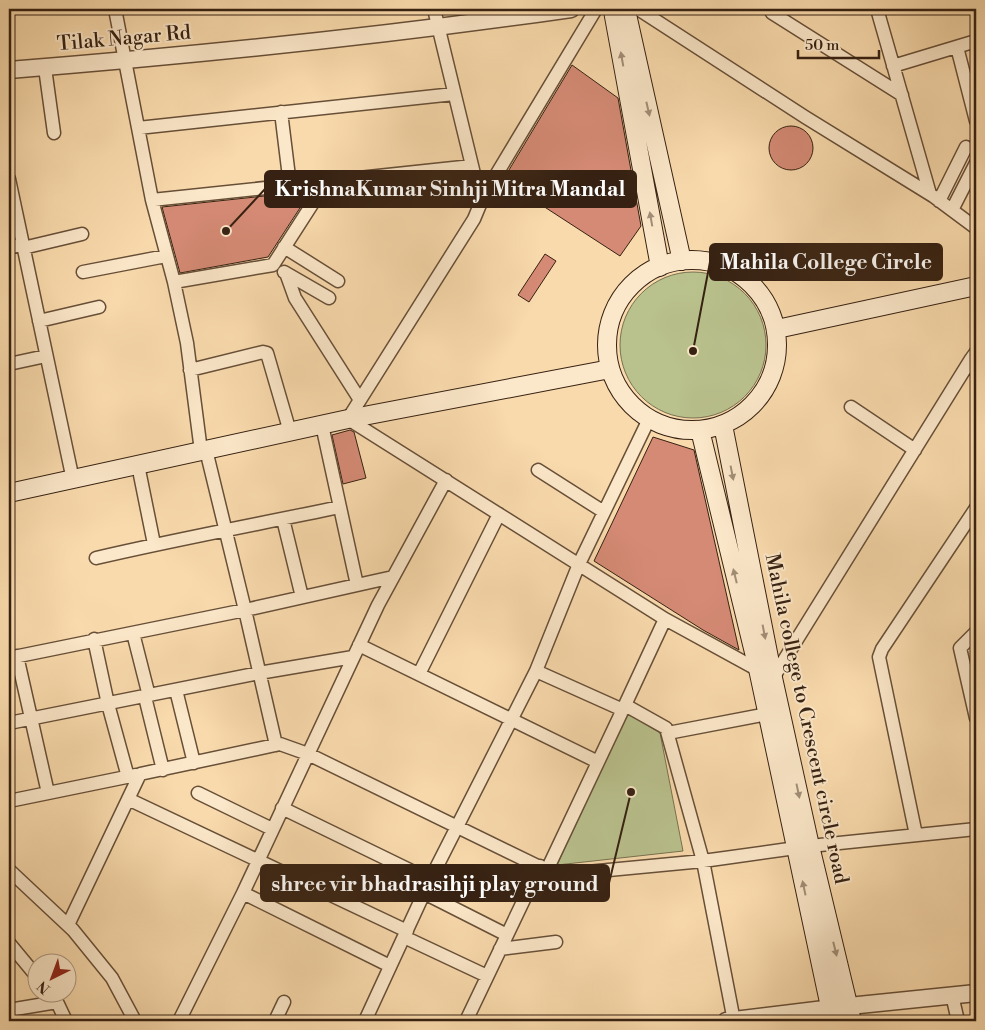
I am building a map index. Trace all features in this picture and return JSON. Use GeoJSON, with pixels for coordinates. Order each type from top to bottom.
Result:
{"type":"FeatureCollection","features":[{"type":"Feature","properties":{"kind":"main road"},"geometry":{"type":"LineString","coordinates":[[623,10],[682,261]]}},
{"type":"Feature","properties":{"kind":"main road"},"geometry":{"type":"LineString","coordinates":[[623,10],[660,267]]}},
{"type":"Feature","properties":{"kind":"main road"},"geometry":{"type":"LineString","coordinates":[[700,260],[727,266],[750,282],[768,303],[777,329],[778,357],[770,383],[754,406],[732,422],[706,430],[676,430],[649,420],[632,406],[618,389],[610,369],[606,342],[612,314],[626,290],[647,272],[660,267],[672,262],[700,260]]}},
{"type":"Feature","properties":{"kind":"main road"},"geometry":{"type":"LineString","coordinates":[[777,329],[976,286]]}},
{"type":"Feature","properties":{"kind":"main road"},"geometry":{"type":"LineString","coordinates":[[9,494],[348,419],[610,369]]}},
{"type":"Feature","properties":{"kind":"main road","name":"Mahila college to Crescent circle road"},"geometry":{"type":"LineString","coordinates":[[723,425],[766,673],[802,847],[831,1015]]}},
{"type":"Feature","properties":{"kind":"main road","name":"Mahila college to Crescent circle road"},"geometry":{"type":"LineString","coordinates":[[700,430],[766,673],[767,714],[802,847],[851,1013]]}},
{"type":"Feature","properties":{"kind":"street"},"geometry":{"type":"LineString","coordinates":[[115,9],[152,200],[174,282],[186,343],[203,451],[226,531],[276,745]]}},
{"type":"Feature","properties":{"kind":"street"},"geometry":{"type":"LineString","coordinates":[[434,9],[476,182],[484,196]]}},
{"type":"Feature","properties":{"kind":"street","name":"Tilak Nagar Rd"},"geometry":{"type":"LineString","coordinates":[[9,70],[125,61],[439,28],[571,9]]}},
{"type":"Feature","properties":{"kind":"street"},"geometry":{"type":"LineString","coordinates":[[596,9],[484,196],[474,219],[348,419],[665,619],[766,673],[915,450],[974,356]]}},
{"type":"Feature","properties":{"kind":"street"},"geometry":{"type":"LineString","coordinates":[[770,9],[772,14],[902,95]]}},
{"type":"Feature","properties":{"kind":"street"},"geometry":{"type":"LineString","coordinates":[[877,9],[934,197]]}},
{"type":"Feature","properties":{"kind":"street"},"geometry":{"type":"LineString","coordinates":[[623,10],[805,117],[934,197],[976,228]]}},
{"type":"Feature","properties":{"kind":"street"},"geometry":{"type":"LineString","coordinates":[[893,66],[976,41]]}},
{"type":"Feature","properties":{"kind":"street"},"geometry":{"type":"LineString","coordinates":[[957,47],[976,121]]}},
{"type":"Feature","properties":{"kind":"street"},"geometry":{"type":"LineString","coordinates":[[45,68],[54,133]]}},
{"type":"Feature","properties":{"kind":"street"},"geometry":{"type":"LineString","coordinates":[[138,128],[454,94]]}},
{"type":"Feature","properties":{"kind":"street"},"geometry":{"type":"LineString","coordinates":[[281,112],[290,185]]}},
{"type":"Feature","properties":{"kind":"street"},"geometry":{"type":"LineString","coordinates":[[934,197],[966,147]]}},
{"type":"Feature","properties":{"kind":"street"},"geometry":{"type":"LineString","coordinates":[[952,210],[976,163]]}},
{"type":"Feature","properties":{"kind":"street"},"geometry":{"type":"LineString","coordinates":[[152,200],[472,166]]}},
{"type":"Feature","properties":{"kind":"street"},"geometry":{"type":"LineString","coordinates":[[9,180],[11,206],[23,246],[72,480]]}},
{"type":"Feature","properties":{"kind":"street"},"geometry":{"type":"LineString","coordinates":[[273,265],[327,182]]}},
{"type":"Feature","properties":{"kind":"street"},"geometry":{"type":"LineString","coordinates":[[9,248],[82,234]]}},
{"type":"Feature","properties":{"kind":"street"},"geometry":{"type":"LineString","coordinates":[[284,247],[338,282]]}},
{"type":"Feature","properties":{"kind":"street"},"geometry":{"type":"LineString","coordinates":[[83,272],[166,256]]}},
{"type":"Feature","properties":{"kind":"street"},"geometry":{"type":"LineString","coordinates":[[174,282],[273,265],[329,298]]}},
{"type":"Feature","properties":{"kind":"street"},"geometry":{"type":"LineString","coordinates":[[286,272],[295,298],[360,400]]}},
{"type":"Feature","properties":{"kind":"street"},"geometry":{"type":"LineString","coordinates":[[39,321],[99,307]]}},
{"type":"Feature","properties":{"kind":"street"},"geometry":{"type":"LineString","coordinates":[[190,370],[264,352],[267,353],[290,432]]}},
{"type":"Feature","properties":{"kind":"street"},"geometry":{"type":"LineString","coordinates":[[9,364],[46,356]]}},
{"type":"Feature","properties":{"kind":"street"},"geometry":{"type":"LineString","coordinates":[[974,356],[976,372]]}},
{"type":"Feature","properties":{"kind":"street"},"geometry":{"type":"LineString","coordinates":[[851,407],[915,450]]}},
{"type":"Feature","properties":{"kind":"street"},"geometry":{"type":"LineString","coordinates":[[365,1021],[430,880],[536,671],[579,564],[649,420]]}},
{"type":"Feature","properties":{"kind":"street"},"geometry":{"type":"LineString","coordinates":[[322,425],[357,585]]}},
{"type":"Feature","properties":{"kind":"street"},"geometry":{"type":"LineString","coordinates":[[138,465],[154,544]]}},
{"type":"Feature","properties":{"kind":"street"},"geometry":{"type":"LineString","coordinates":[[538,470],[604,512]]}},
{"type":"Feature","properties":{"kind":"street"},"geometry":{"type":"LineString","coordinates":[[179,1021],[243,893],[353,657],[393,577],[446,480]]}},
{"type":"Feature","properties":{"kind":"street"},"geometry":{"type":"LineString","coordinates":[[96,558],[154,544],[226,531],[340,506]]}},
{"type":"Feature","properties":{"kind":"street"},"geometry":{"type":"LineString","coordinates":[[916,835],[879,657],[882,649],[976,508]]}},
{"type":"Feature","properties":{"kind":"street"},"geometry":{"type":"LineString","coordinates":[[419,674],[499,514]]}},
{"type":"Feature","properties":{"kind":"street"},"geometry":{"type":"LineString","coordinates":[[284,519],[302,597]]}},
{"type":"Feature","properties":{"kind":"street"},"geometry":{"type":"LineString","coordinates":[[48,793],[31,718],[13,657],[245,610],[393,577]]}},
{"type":"Feature","properties":{"kind":"street"},"geometry":{"type":"LineString","coordinates":[[466,1021],[507,935],[598,762],[665,619]]}},
{"type":"Feature","properties":{"kind":"street"},"geometry":{"type":"LineString","coordinates":[[976,632],[960,648],[976,718]]}},
{"type":"Feature","properties":{"kind":"street"},"geometry":{"type":"LineString","coordinates":[[134,633],[163,770]]}},
{"type":"Feature","properties":{"kind":"street"},"geometry":{"type":"LineString","coordinates":[[68,925],[128,799],[134,775],[108,704],[94,640]]}},
{"type":"Feature","properties":{"kind":"street"},"geometry":{"type":"LineString","coordinates":[[359,645],[598,762]]}},
{"type":"Feature","properties":{"kind":"street"},"geometry":{"type":"LineString","coordinates":[[9,723],[259,673],[353,657]]}},
{"type":"Feature","properties":{"kind":"street"},"geometry":{"type":"LineString","coordinates":[[536,671],[624,707],[666,728],[703,861],[731,1021],[851,1013],[952,995],[976,993]]}},
{"type":"Feature","properties":{"kind":"street"},"geometry":{"type":"LineString","coordinates":[[176,690],[194,763]]}},
{"type":"Feature","properties":{"kind":"street"},"geometry":{"type":"LineString","coordinates":[[668,733],[767,714]]}},
{"type":"Feature","properties":{"kind":"street"},"geometry":{"type":"LineString","coordinates":[[9,800],[163,770],[280,744],[308,754],[556,875],[703,861],[802,847],[976,829]]}},
{"type":"Feature","properties":{"kind":"street"},"geometry":{"type":"LineString","coordinates":[[198,793],[272,829]]}},
{"type":"Feature","properties":{"kind":"street"},"geometry":{"type":"LineString","coordinates":[[128,799],[258,860],[488,976]]}},
{"type":"Feature","properties":{"kind":"street"},"geometry":{"type":"LineString","coordinates":[[282,808],[430,880]]}},
{"type":"Feature","properties":{"kind":"street"},"geometry":{"type":"LineString","coordinates":[[9,870],[68,925],[112,978],[134,1021]]}},
{"type":"Feature","properties":{"kind":"street"},"geometry":{"type":"LineString","coordinates":[[243,893],[390,966]]}},
{"type":"Feature","properties":{"kind":"street"},"geometry":{"type":"LineString","coordinates":[[424,893],[507,935]]}},
{"type":"Feature","properties":{"kind":"street"},"geometry":{"type":"LineString","coordinates":[[500,949],[556,942]]}},
{"type":"Feature","properties":{"kind":"street"},"geometry":{"type":"LineString","coordinates":[[9,943],[28,966]]}},
{"type":"Feature","properties":{"kind":"street"},"geometry":{"type":"LineString","coordinates":[[952,995],[958,1021]]}},
{"type":"Feature","properties":{"kind":"street"},"geometry":{"type":"LineString","coordinates":[[9,1010],[36,1002]]}},
{"type":"Feature","properties":{"kind":"street"},"geometry":{"type":"LineString","coordinates":[[56,1002],[66,1021]]}},
{"type":"Feature","properties":{"kind":"street"},"geometry":{"type":"LineString","coordinates":[[275,1021],[284,1002]]}},
{"type":"Feature","properties":{"kind":"green space"},"geometry":{"type":"Polygon","coordinates":[[[693,272],[721,277],[745,293],[761,317],[766,345],[761,373],[745,397],[721,413],[693,418],[665,413],[641,397],[625,373],[620,345],[625,317],[641,293],[665,277],[693,272]]]}},
{"type":"Feature","properties":{"kind":"green space"},"geometry":{"type":"Polygon","coordinates":[[[627,713],[660,733],[683,851],[557,865],[627,713]]]}},
{"type":"Feature","properties":{"kind":"building"},"geometry":{"type":"Polygon","coordinates":[[[572,65],[618,98],[641,226],[620,256],[503,180],[572,65]]]}},
{"type":"Feature","properties":{"kind":"building"},"geometry":{"type":"Polygon","coordinates":[[[787,126],[795,126],[807,132],[813,148],[807,164],[795,170],[787,170],[775,164],[769,152],[769,144],[775,132],[787,126]]]}},
{"type":"Feature","properties":{"kind":"building"},"geometry":{"type":"Polygon","coordinates":[[[311,191],[268,257],[180,273],[162,207],[311,191]]]}},
{"type":"Feature","properties":{"kind":"building"},"geometry":{"type":"Polygon","coordinates":[[[545,254],[556,261],[529,302],[518,295],[545,254]]]}},
{"type":"Feature","properties":{"kind":"building"},"geometry":{"type":"Polygon","coordinates":[[[350,430],[354,432],[366,478],[343,484],[332,435],[350,430]]]}},
{"type":"Feature","properties":{"kind":"building"},"geometry":{"type":"Polygon","coordinates":[[[653,437],[694,450],[739,650],[703,630],[594,561],[653,437]]]}},
{"type":"Feature","properties":{"kind":"place","name":"KrishnaKumar Sinhji Mitra Mandal"},"geometry":{"type":"Point","coordinates":[226,231]}},
{"type":"Feature","properties":{"kind":"place","name":"Mahila College Circle"},"geometry":{"type":"Point","coordinates":[693,351]}},
{"type":"Feature","properties":{"kind":"place","name":"shree vir bhadrasihji play ground"},"geometry":{"type":"Point","coordinates":[631,792]}}]}
